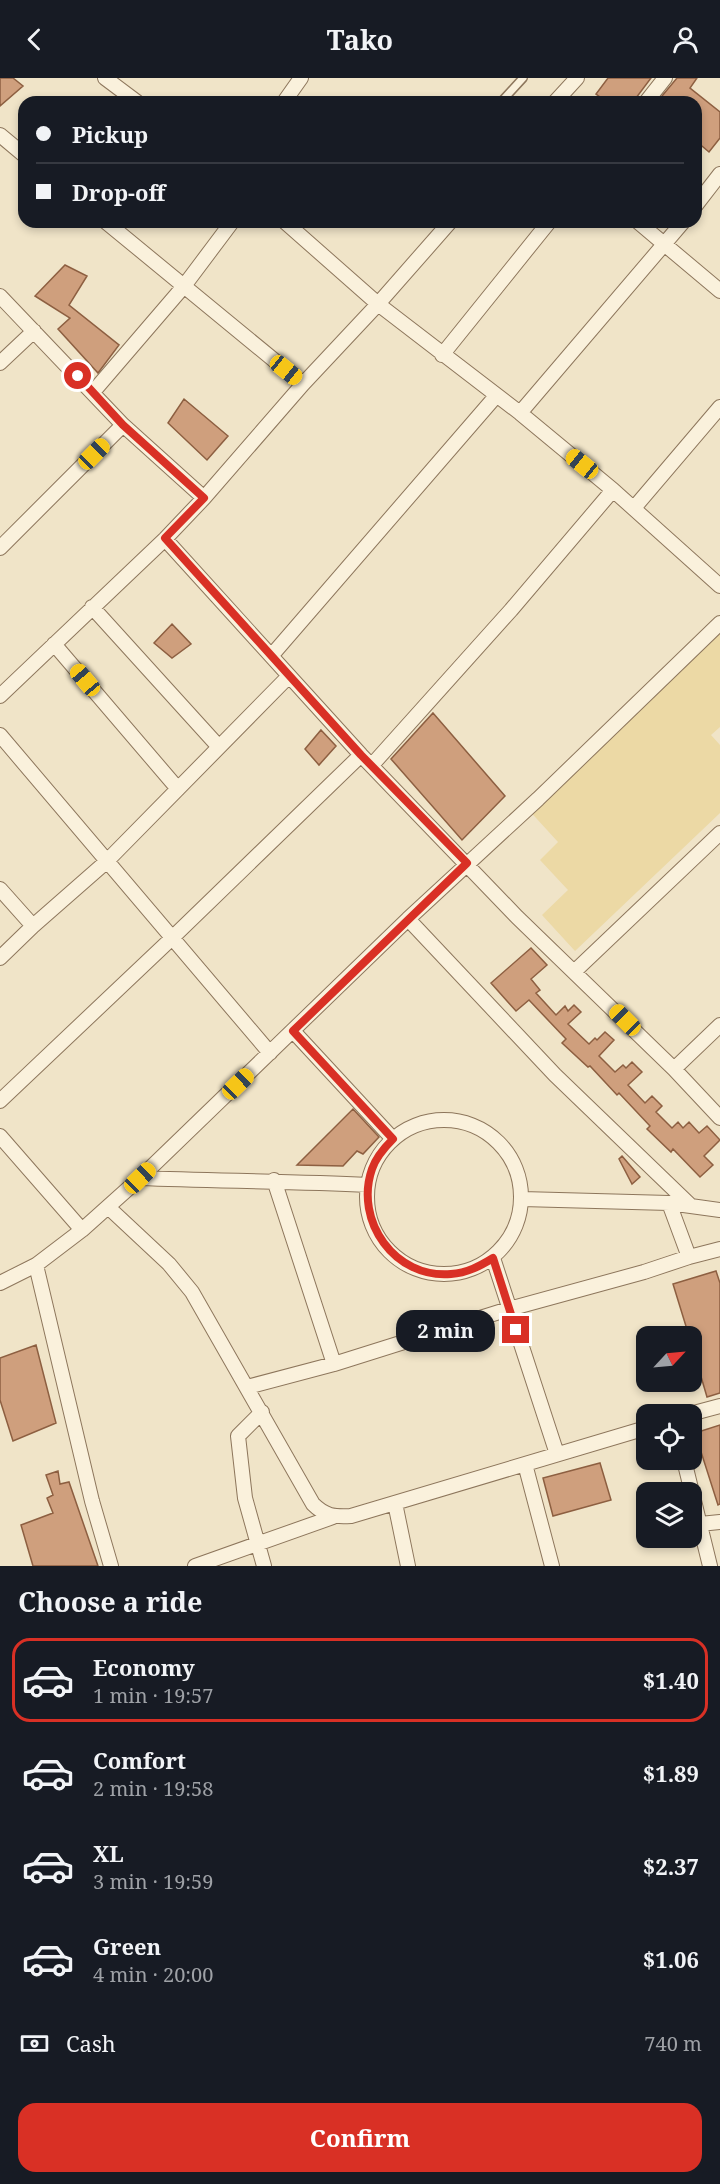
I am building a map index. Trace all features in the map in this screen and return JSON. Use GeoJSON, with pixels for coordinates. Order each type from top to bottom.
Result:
{"type":"FeatureCollection","features":[{"type":"Feature","properties":{"kind":"street"},"geometry":{"type":"LineString","coordinates":[[105,78],[129,96]]}},
{"type":"Feature","properties":{"kind":"street"},"geometry":{"type":"LineString","coordinates":[[288,96],[301,78]]}},
{"type":"Feature","properties":{"kind":"street"},"geometry":{"type":"LineString","coordinates":[[651,96],[665,78]]}},
{"type":"Feature","properties":{"kind":"street"},"geometry":{"type":"LineString","coordinates":[[560,96],[570,82]]}},
{"type":"Feature","properties":{"kind":"street"},"geometry":{"type":"LineString","coordinates":[[0,135],[18,150]]}},
{"type":"Feature","properties":{"kind":"street"},"geometry":{"type":"LineString","coordinates":[[702,197],[720,174]]}},
{"type":"Feature","properties":{"kind":"street"},"geometry":{"type":"LineString","coordinates":[[113,228],[303,384]]}},
{"type":"Feature","properties":{"kind":"street"},"geometry":{"type":"LineString","coordinates":[[93,392],[183,286],[227,228]]}},
{"type":"Feature","properties":{"kind":"street"},"geometry":{"type":"LineString","coordinates":[[292,228],[378,304],[442,356],[520,413],[613,490],[720,586]]}},
{"type":"Feature","properties":{"kind":"street"},"geometry":{"type":"LineString","coordinates":[[0,696],[204,498],[303,384],[445,228]]}},
{"type":"Feature","properties":{"kind":"street"},"geometry":{"type":"LineString","coordinates":[[442,356],[544,228]]}},
{"type":"Feature","properties":{"kind":"street"},"geometry":{"type":"LineString","coordinates":[[645,228],[720,291]]}},
{"type":"Feature","properties":{"kind":"street"},"geometry":{"type":"LineString","coordinates":[[520,413],[678,228]]}},
{"type":"Feature","properties":{"kind":"street"},"geometry":{"type":"LineString","coordinates":[[0,296],[123,425],[204,498]]}},
{"type":"Feature","properties":{"kind":"street"},"geometry":{"type":"LineString","coordinates":[[0,363],[34,331]]}},
{"type":"Feature","properties":{"kind":"street"},"geometry":{"type":"LineString","coordinates":[[272,655],[496,396]]}},
{"type":"Feature","properties":{"kind":"street"},"geometry":{"type":"LineString","coordinates":[[634,508],[720,407]]}},
{"type":"Feature","properties":{"kind":"street"},"geometry":{"type":"LineString","coordinates":[[0,548],[123,425]]}},
{"type":"Feature","properties":{"kind":"street"},"geometry":{"type":"LineString","coordinates":[[372,765],[511,610],[613,490]]}},
{"type":"Feature","properties":{"kind":"street"},"geometry":{"type":"LineString","coordinates":[[165,538],[361,755],[517,917],[674,1069],[720,1118]]}},
{"type":"Feature","properties":{"kind":"street"},"geometry":{"type":"LineString","coordinates":[[92,607],[219,747]]}},
{"type":"Feature","properties":{"kind":"street"},"geometry":{"type":"LineString","coordinates":[[0,1283],[36,1265],[82,1230],[140,1178],[408,919],[538,799],[720,623]]}},
{"type":"Feature","properties":{"kind":"street"},"geometry":{"type":"LineString","coordinates":[[54,644],[178,789]]}},
{"type":"Feature","properties":{"kind":"street"},"geometry":{"type":"LineString","coordinates":[[0,958],[106,862],[289,676]]}},
{"type":"Feature","properties":{"kind":"street"},"geometry":{"type":"LineString","coordinates":[[0,735],[270,1053]]}},
{"type":"Feature","properties":{"kind":"street"},"geometry":{"type":"LineString","coordinates":[[0,1101],[361,755]]}},
{"type":"Feature","properties":{"kind":"street"},"geometry":{"type":"LineString","coordinates":[[575,971],[720,833]]}},
{"type":"Feature","properties":{"kind":"street"},"geometry":{"type":"LineString","coordinates":[[0,889],[33,926]]}},
{"type":"Feature","properties":{"kind":"street"},"geometry":{"type":"LineString","coordinates":[[408,919],[555,1075],[689,1204]]}},
{"type":"Feature","properties":{"kind":"street"},"geometry":{"type":"LineString","coordinates":[[674,1069],[720,1025]]}},
{"type":"Feature","properties":{"kind":"street"},"geometry":{"type":"LineString","coordinates":[[293,1031],[393,1139]]}},
{"type":"Feature","properties":{"kind":"street"},"geometry":{"type":"LineString","coordinates":[[448,1119],[467,1123],[486,1131],[501,1144],[513,1160],[520,1179],[522,1199],[520,1216],[514,1232],[493,1258],[473,1269],[451,1275],[427,1273],[406,1264],[387,1250],[374,1230],[368,1208],[368,1185],[376,1160],[393,1139],[409,1128],[428,1121],[448,1119]]}},
{"type":"Feature","properties":{"kind":"street"},"geometry":{"type":"LineString","coordinates":[[0,1136],[82,1230]]}},
{"type":"Feature","properties":{"kind":"street"},"geometry":{"type":"LineString","coordinates":[[140,1178],[219,1181],[274,1180],[368,1185]]}},
{"type":"Feature","properties":{"kind":"street"},"geometry":{"type":"LineString","coordinates":[[274,1180],[334,1364]]}},
{"type":"Feature","properties":{"kind":"street"},"geometry":{"type":"LineString","coordinates":[[522,1199],[689,1204],[720,1210]]}},
{"type":"Feature","properties":{"kind":"street"},"geometry":{"type":"LineString","coordinates":[[669,1203],[689,1257]]}},
{"type":"Feature","properties":{"kind":"street"},"geometry":{"type":"LineString","coordinates":[[108,1207],[169,1264],[192,1292],[313,1504],[322,1513],[333,1516],[351,1516],[636,1431]]}},
{"type":"Feature","properties":{"kind":"street"},"geometry":{"type":"LineString","coordinates":[[248,1387],[334,1364],[509,1309],[720,1249]]}},
{"type":"Feature","properties":{"kind":"street"},"geometry":{"type":"LineString","coordinates":[[493,1258],[557,1454]]}},
{"type":"Feature","properties":{"kind":"street"},"geometry":{"type":"LineString","coordinates":[[36,1265],[92,1501],[111,1566]]}},
{"type":"Feature","properties":{"kind":"street"},"geometry":{"type":"LineString","coordinates":[[702,1411],[720,1406]]}},
{"type":"Feature","properties":{"kind":"street"},"geometry":{"type":"LineString","coordinates":[[262,1412],[238,1436],[245,1498],[264,1566]]}},
{"type":"Feature","properties":{"kind":"street"},"geometry":{"type":"LineString","coordinates":[[525,1464],[552,1566]]}},
{"type":"Feature","properties":{"kind":"street"},"geometry":{"type":"LineString","coordinates":[[394,1503],[408,1566]]}},
{"type":"Feature","properties":{"kind":"street"},"geometry":{"type":"LineString","coordinates":[[195,1566],[333,1516]]}},
{"type":"Feature","properties":{"kind":"street"},"geometry":{"type":"LineString","coordinates":[[702,1524],[720,1522]]}},
{"type":"Feature","properties":{"kind":"street"},"geometry":{"type":"LineString","coordinates":[[702,1532],[710,1566]]}},
{"type":"Feature","properties":{"kind":"lane"},"geometry":{"type":"LineString","coordinates":[[506,96],[523,78]]}},
{"type":"Feature","properties":{"kind":"sand"},"geometry":{"type":"Polygon","coordinates":[[[720,623],[720,727],[711,735],[720,745],[720,813],[575,951],[542,915],[568,890],[540,860],[558,842],[526,807],[720,623]]]}},
{"type":"Feature","properties":{"kind":"building"},"geometry":{"type":"Polygon","coordinates":[[[0,78],[13,78],[23,86],[0,106],[0,78]]]}},
{"type":"Feature","properties":{"kind":"building"},"geometry":{"type":"Polygon","coordinates":[[[608,78],[651,78],[638,96],[599,96],[596,94],[608,78]]]}},
{"type":"Feature","properties":{"kind":"building"},"geometry":{"type":"Polygon","coordinates":[[[677,78],[697,78],[690,88],[700,96],[662,96],[677,78]]]}},
{"type":"Feature","properties":{"kind":"building"},"geometry":{"type":"Polygon","coordinates":[[[702,98],[720,112],[720,138],[709,152],[702,146],[702,98]]]}},
{"type":"Feature","properties":{"kind":"building"},"geometry":{"type":"Polygon","coordinates":[[[65,265],[87,276],[69,305],[119,345],[98,373],[58,329],[70,318],[35,296],[65,265]]]}},
{"type":"Feature","properties":{"kind":"building"},"geometry":{"type":"Polygon","coordinates":[[[184,399],[228,436],[207,460],[168,423],[184,399]]]}},
{"type":"Feature","properties":{"kind":"building"},"geometry":{"type":"Polygon","coordinates":[[[172,624],[191,644],[172,658],[154,643],[172,624]]]}},
{"type":"Feature","properties":{"kind":"building"},"geometry":{"type":"Polygon","coordinates":[[[433,713],[505,796],[462,840],[391,759],[433,713]]]}},
{"type":"Feature","properties":{"kind":"building"},"geometry":{"type":"Polygon","coordinates":[[[321,730],[336,746],[319,765],[305,749],[321,730]]]}},
{"type":"Feature","properties":{"kind":"building"},"geometry":{"type":"Polygon","coordinates":[[[531,948],[547,965],[531,979],[540,990],[536,993],[556,1015],[565,1006],[568,1011],[574,1005],[581,1012],[568,1024],[589,1044],[605,1032],[614,1040],[599,1056],[615,1072],[623,1065],[626,1068],[632,1062],[642,1072],[628,1085],[645,1103],[652,1096],[662,1106],[656,1112],[672,1128],[678,1122],[683,1128],[689,1122],[699,1133],[707,1126],[720,1140],[704,1156],[713,1165],[700,1177],[673,1149],[671,1152],[647,1129],[650,1126],[619,1093],[617,1095],[590,1066],[588,1067],[562,1043],[566,1039],[529,1000],[516,1011],[491,983],[531,948]]]}},
{"type":"Feature","properties":{"kind":"building"},"geometry":{"type":"Polygon","coordinates":[[[353,1109],[379,1137],[363,1154],[357,1151],[343,1166],[297,1165],[353,1109]]]}},
{"type":"Feature","properties":{"kind":"building"},"geometry":{"type":"Polygon","coordinates":[[[622,1156],[640,1177],[632,1184],[619,1159],[622,1156]]]}},
{"type":"Feature","properties":{"kind":"building"},"geometry":{"type":"Polygon","coordinates":[[[716,1271],[720,1283],[720,1393],[707,1397],[702,1380],[702,1326],[686,1326],[673,1284],[716,1271]]]}},
{"type":"Feature","properties":{"kind":"building"},"geometry":{"type":"Polygon","coordinates":[[[36,1345],[56,1423],[13,1441],[0,1400],[0,1358],[36,1345]]]}},
{"type":"Feature","properties":{"kind":"building"},"geometry":{"type":"Polygon","coordinates":[[[720,1425],[720,1504],[718,1505],[702,1455],[702,1431],[720,1425]]]}},
{"type":"Feature","properties":{"kind":"building"},"geometry":{"type":"Polygon","coordinates":[[[600,1463],[611,1500],[553,1516],[543,1478],[600,1463]]]}},
{"type":"Feature","properties":{"kind":"building"},"geometry":{"type":"Polygon","coordinates":[[[58,1471],[60,1484],[69,1482],[98,1566],[33,1566],[21,1525],[53,1513],[47,1498],[53,1495],[46,1475],[58,1471]]]}},
{"type":"Feature","properties":{"kind":"route"},"geometry":{"type":"LineString","coordinates":[[78,376],[123,425],[204,498],[165,538],[361,755],[467,863],[293,1031],[393,1139],[381,1152],[372,1168],[368,1185],[368,1208],[374,1230],[387,1250],[406,1264],[427,1273],[451,1275],[473,1269],[493,1258],[516,1330]]}}]}
